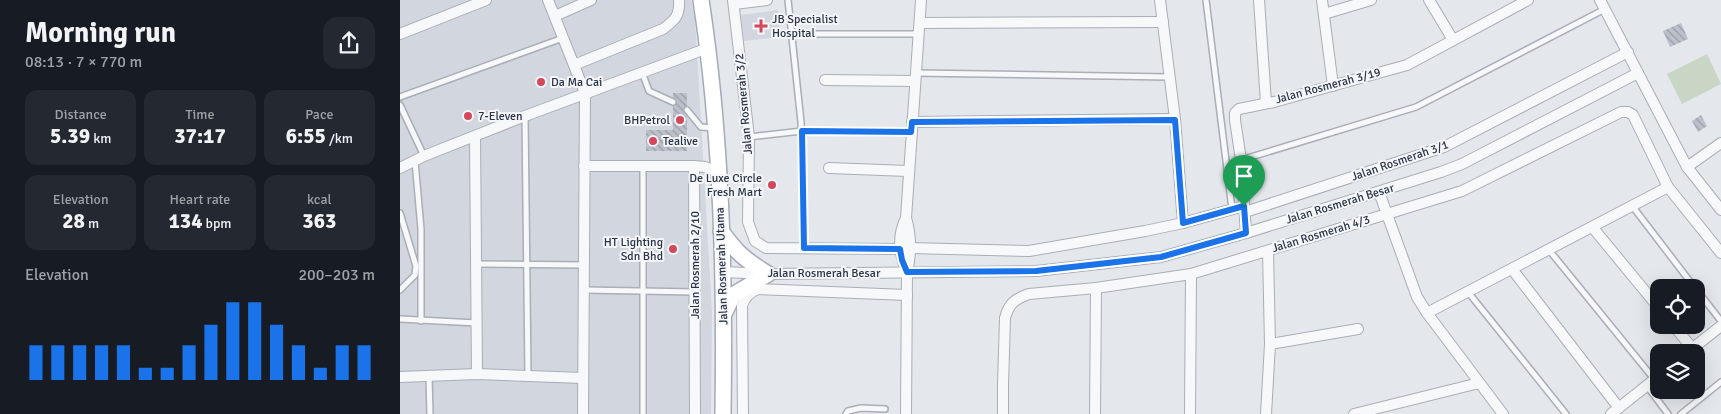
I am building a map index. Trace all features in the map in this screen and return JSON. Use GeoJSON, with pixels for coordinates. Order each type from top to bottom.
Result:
{"type":"FeatureCollection","features":[{"type":"Feature","properties":{"kind":"main road","name":"Jalan Rosmerah Utama"},"geometry":{"type":"LineString","coordinates":[[701,0],[717,129],[720,173],[724,313],[723,414]]}},
{"type":"Feature","properties":{"kind":"main road"},"geometry":{"type":"LineString","coordinates":[[721,231],[736,252],[768,274],[733,295],[724,313]]}},
{"type":"Feature","properties":{"kind":"street"},"geometry":{"type":"LineString","coordinates":[[400,34],[486,0]]}},
{"type":"Feature","properties":{"kind":"street"},"geometry":{"type":"LineString","coordinates":[[548,0],[585,93],[583,414]]}},
{"type":"Feature","properties":{"kind":"street"},"geometry":{"type":"LineString","coordinates":[[555,16],[592,0]]}},
{"type":"Feature","properties":{"kind":"street"},"geometry":{"type":"LineString","coordinates":[[733,2],[767,0]]}},
{"type":"Feature","properties":{"kind":"street"},"geometry":{"type":"LineString","coordinates":[[906,414],[907,272],[902,260],[905,249],[901,228],[906,218],[921,0]]}},
{"type":"Feature","properties":{"kind":"street"},"geometry":{"type":"LineString","coordinates":[[1160,0],[1175,120],[1183,223]]}},
{"type":"Feature","properties":{"kind":"street"},"geometry":{"type":"LineString","coordinates":[[1259,0],[1266,103]]}},
{"type":"Feature","properties":{"kind":"street"},"geometry":{"type":"LineString","coordinates":[[1322,0],[1333,86]]}},
{"type":"Feature","properties":{"kind":"street"},"geometry":{"type":"LineString","coordinates":[[1324,14],[1371,0]]}},
{"type":"Feature","properties":{"kind":"street"},"geometry":{"type":"LineString","coordinates":[[1429,0],[1453,40]]}},
{"type":"Feature","properties":{"kind":"street","name":"Jalan Rosmerah 3/19"},"geometry":{"type":"LineString","coordinates":[[1246,233],[1241,160],[1235,114],[1239,109],[1333,86],[1407,65],[1453,40],[1510,4],[1528,0]]}},
{"type":"Feature","properties":{"kind":"street"},"geometry":{"type":"LineString","coordinates":[[574,65],[663,29],[679,13],[679,2]]}},
{"type":"Feature","properties":{"kind":"street","name":"Jalan Rosmerah 3/2"},"geometry":{"type":"LineString","coordinates":[[733,2],[749,137],[748,222],[755,241],[766,248],[905,249]]}},
{"type":"Feature","properties":{"kind":"street"},"geometry":{"type":"LineString","coordinates":[[1603,5],[1687,167],[1721,210]]}},
{"type":"Feature","properties":{"kind":"street"},"geometry":{"type":"LineString","coordinates":[[920,23],[1163,22]]}},
{"type":"Feature","properties":{"kind":"street"},"geometry":{"type":"LineString","coordinates":[[400,168],[419,158],[525,116],[708,48]]}},
{"type":"Feature","properties":{"kind":"street","name":"Jalan Rosmerah 3/1"},"geometry":{"type":"LineString","coordinates":[[905,249],[1029,251],[1183,223],[1232,209],[1245,209],[1444,147],[1628,52]]}},
{"type":"Feature","properties":{"kind":"street","name":"Jalan Rosmerah Besar"},"geometry":{"type":"LineString","coordinates":[[723,272],[768,274],[1036,271],[1161,257],[1379,192],[1462,164],[1638,73]]}},
{"type":"Feature","properties":{"kind":"street"},"geometry":{"type":"LineString","coordinates":[[825,80],[915,77]]}},
{"type":"Feature","properties":{"kind":"street","name":"Jalan Rosmerah 4/3"},"geometry":{"type":"LineString","coordinates":[[1003,414],[1005,318],[1012,302],[1029,294],[1096,288],[1191,274],[1268,251],[1462,191],[1621,112],[1628,112],[1633,115],[1668,188]]}},
{"type":"Feature","properties":{"kind":"street"},"geometry":{"type":"LineString","coordinates":[[911,127],[1175,120]]}},
{"type":"Feature","properties":{"kind":"street"},"geometry":{"type":"LineString","coordinates":[[475,136],[477,374]]}},
{"type":"Feature","properties":{"kind":"street"},"geometry":{"type":"LineString","coordinates":[[1687,167],[1721,143]]}},
{"type":"Feature","properties":{"kind":"street"},"geometry":{"type":"LineString","coordinates":[[584,166],[694,166],[705,167],[720,173]]}},
{"type":"Feature","properties":{"kind":"street","name":"Jalan Rosmerah 2/10"},"geometry":{"type":"LineString","coordinates":[[694,166],[695,414]]}},
{"type":"Feature","properties":{"kind":"street"},"geometry":{"type":"LineString","coordinates":[[829,168],[908,171]]}},
{"type":"Feature","properties":{"kind":"street"},"geometry":{"type":"LineString","coordinates":[[1427,313],[1668,188],[1721,253]]}},
{"type":"Feature","properties":{"kind":"street"},"geometry":{"type":"LineString","coordinates":[[1379,192],[1417,297],[1479,384],[1503,414]]}},
{"type":"Feature","properties":{"kind":"street"},"geometry":{"type":"LineString","coordinates":[[1593,228],[1650,297]]}},
{"type":"Feature","properties":{"kind":"street"},"geometry":{"type":"LineString","coordinates":[[1266,414],[1270,344],[1268,251]]}},
{"type":"Feature","properties":{"kind":"street"},"geometry":{"type":"LineString","coordinates":[[1512,269],[1615,411],[1650,383]]}},
{"type":"Feature","properties":{"kind":"street"},"geometry":{"type":"LineString","coordinates":[[1190,414],[1191,274]]}},
{"type":"Feature","properties":{"kind":"street"},"geometry":{"type":"LineString","coordinates":[[1095,414],[1096,288]]}},
{"type":"Feature","properties":{"kind":"street"},"geometry":{"type":"LineString","coordinates":[[743,414],[742,305],[745,298],[752,291],[758,289],[906,295]]}},
{"type":"Feature","properties":{"kind":"street"},"geometry":{"type":"LineString","coordinates":[[1699,344],[1721,326]]}},
{"type":"Feature","properties":{"kind":"street"},"geometry":{"type":"LineString","coordinates":[[1270,344],[1358,329]]}},
{"type":"Feature","properties":{"kind":"street"},"geometry":{"type":"LineString","coordinates":[[400,377],[477,374],[583,378]]}},
{"type":"Feature","properties":{"kind":"street"},"geometry":{"type":"LineString","coordinates":[[1354,414],[1479,384]]}},
{"type":"Feature","properties":{"kind":"lane"},"geometry":{"type":"LineString","coordinates":[[788,0],[802,131],[804,248]]}},
{"type":"Feature","properties":{"kind":"lane"},"geometry":{"type":"LineString","coordinates":[[1206,0],[1232,209]]}},
{"type":"Feature","properties":{"kind":"lane"},"geometry":{"type":"LineString","coordinates":[[1241,160],[1416,107],[1603,5]]}},
{"type":"Feature","properties":{"kind":"lane"},"geometry":{"type":"LineString","coordinates":[[791,34],[919,34]]}},
{"type":"Feature","properties":{"kind":"lane"},"geometry":{"type":"LineString","coordinates":[[400,97],[563,38]]}},
{"type":"Feature","properties":{"kind":"lane"},"geometry":{"type":"LineString","coordinates":[[642,72],[649,91],[673,102]]}},
{"type":"Feature","properties":{"kind":"lane"},"geometry":{"type":"LineString","coordinates":[[915,77],[1169,76]]}},
{"type":"Feature","properties":{"kind":"lane"},"geometry":{"type":"LineString","coordinates":[[400,105],[419,158],[421,321]]}},
{"type":"Feature","properties":{"kind":"lane"},"geometry":{"type":"LineString","coordinates":[[687,110],[701,127],[717,129]]}},
{"type":"Feature","properties":{"kind":"lane"},"geometry":{"type":"LineString","coordinates":[[525,116],[528,375]]}},
{"type":"Feature","properties":{"kind":"lane"},"geometry":{"type":"LineString","coordinates":[[749,137],[802,131],[911,127]]}},
{"type":"Feature","properties":{"kind":"lane"},"geometry":{"type":"LineString","coordinates":[[643,166],[643,414]]}},
{"type":"Feature","properties":{"kind":"lane"},"geometry":{"type":"LineString","coordinates":[[1633,207],[1689,279]]}},
{"type":"Feature","properties":{"kind":"lane"},"geometry":{"type":"LineString","coordinates":[[400,213],[416,266],[415,275],[400,290]]}},
{"type":"Feature","properties":{"kind":"lane"},"geometry":{"type":"LineString","coordinates":[[1549,250],[1650,377]]}},
{"type":"Feature","properties":{"kind":"lane"},"geometry":{"type":"LineString","coordinates":[[476,264],[583,265]]}},
{"type":"Feature","properties":{"kind":"lane"},"geometry":{"type":"LineString","coordinates":[[583,290],[695,292]]}},
{"type":"Feature","properties":{"kind":"lane"},"geometry":{"type":"LineString","coordinates":[[1468,292],[1566,414]]}},
{"type":"Feature","properties":{"kind":"lane"},"geometry":{"type":"LineString","coordinates":[[1705,300],[1721,320]]}},
{"type":"Feature","properties":{"kind":"lane"},"geometry":{"type":"LineString","coordinates":[[400,319],[477,323]]}},
{"type":"Feature","properties":{"kind":"lane"},"geometry":{"type":"LineString","coordinates":[[429,377],[430,414]]}},
{"type":"Feature","properties":{"kind":"lane"},"geometry":{"type":"LineString","coordinates":[[1680,414],[1721,382]]}},
{"type":"Feature","properties":{"kind":"lane"},"geometry":{"type":"LineString","coordinates":[[1661,399],[1668,414]]}},
{"type":"Feature","properties":{"kind":"lane"},"geometry":{"type":"LineString","coordinates":[[846,414],[848,411],[860,408],[884,409]]}},
{"type":"Feature","properties":{"kind":"shaded area"},"geometry":{"type":"Polygon","coordinates":[[[400,0],[691,0],[695,19],[712,312],[711,414],[400,414],[400,0]]]}},
{"type":"Feature","properties":{"kind":"shaded area","name":"JB Specialist Hospital"},"geometry":{"type":"Polygon","coordinates":[[[778,10],[781,37],[744,41],[741,15],[778,10]]]}},
{"type":"Feature","properties":{"kind":"green space"},"geometry":{"type":"Polygon","coordinates":[[[1707,54],[1721,84],[1682,104],[1667,74],[1707,54]]]}},
{"type":"Feature","properties":{"kind":"building"},"geometry":{"type":"Polygon","coordinates":[[[1681,23],[1688,39],[1670,47],[1663,31],[1681,23]]]}},
{"type":"Feature","properties":{"kind":"building","name":"BHPetrol"},"geometry":{"type":"Polygon","coordinates":[[[673,93],[687,93],[687,106],[683,110],[687,117],[687,151],[646,151],[646,130],[673,130],[673,106],[677,102],[673,97],[673,93]]]}},
{"type":"Feature","properties":{"kind":"building"},"geometry":{"type":"Polygon","coordinates":[[[1701,115],[1707,126],[1698,132],[1692,121],[1701,115]]]}},
{"type":"Feature","properties":{"kind":"place","name":"JB Specialist Hospital"},"geometry":{"type":"Point","coordinates":[761,26]}},
{"type":"Feature","properties":{"kind":"place","name":"Da Ma Cai"},"geometry":{"type":"Point","coordinates":[541,82]}},
{"type":"Feature","properties":{"kind":"place","name":"7-Eleven"},"geometry":{"type":"Point","coordinates":[468,116]}},
{"type":"Feature","properties":{"kind":"place","name":"BHPetrol"},"geometry":{"type":"Point","coordinates":[680,120]}},
{"type":"Feature","properties":{"kind":"place","name":"Tealive"},"geometry":{"type":"Point","coordinates":[653,141]}},
{"type":"Feature","properties":{"kind":"place","name":"De Luxe Circle Fresh Mart"},"geometry":{"type":"Point","coordinates":[772,185]}},
{"type":"Feature","properties":{"kind":"place","name":"HT Lighting Sdn Bhd"},"geometry":{"type":"Point","coordinates":[673,249]}},
{"type":"Feature","properties":{"kind":"route"},"geometry":{"type":"LineString","coordinates":[[1175,120],[1183,223],[1244,206],[1246,233],[1161,257],[1036,271],[907,272],[900,249],[804,248],[802,131],[911,132],[912,122],[1175,120]]}}]}
